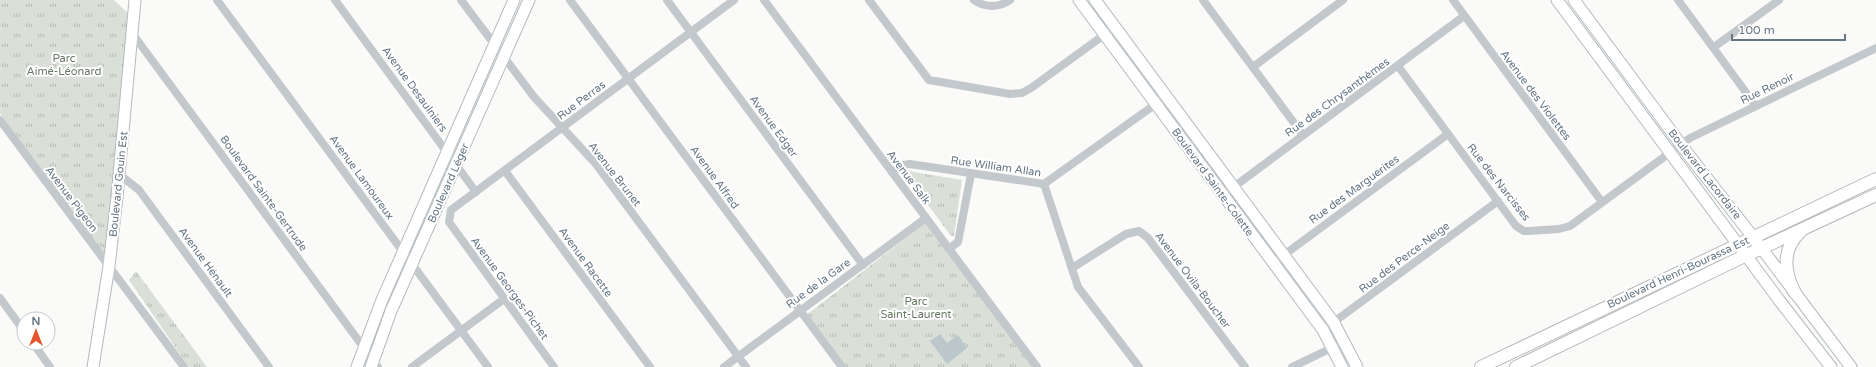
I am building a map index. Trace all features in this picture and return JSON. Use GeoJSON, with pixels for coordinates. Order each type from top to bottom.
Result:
{"type":"FeatureCollection","features":[{"type":"Feature","properties":{"kind":"main road","name":"Boulevard Gouin Est"},"geometry":{"type":"LineString","coordinates":[[93,367],[109,266],[120,175],[135,0]]}},
{"type":"Feature","properties":{"kind":"main road","name":"Boulevard Léger"},"geometry":{"type":"LineString","coordinates":[[357,367],[403,250],[514,0]]}},
{"type":"Feature","properties":{"kind":"main road","name":"Boulevard Léger"},"geometry":{"type":"LineString","coordinates":[[374,365],[412,264],[529,0]]}},
{"type":"Feature","properties":{"kind":"main road","name":"Boulevard Sainte-Colette"},"geometry":{"type":"LineString","coordinates":[[1079,0],[1323,330],[1342,367]]}},
{"type":"Feature","properties":{"kind":"main road","name":"Boulevard Sainte-Colette"},"geometry":{"type":"LineString","coordinates":[[1095,0],[1334,323],[1356,367]]}},
{"type":"Feature","properties":{"kind":"main road","name":"Boulevard Lacordaire"},"geometry":{"type":"LineString","coordinates":[[1557,0],[1779,300],[1832,367]]}},
{"type":"Feature","properties":{"kind":"main road","name":"Boulevard Lacordaire"},"geometry":{"type":"LineString","coordinates":[[1574,0],[1680,144],[1753,237],[1851,367]]}},
{"type":"Feature","properties":{"kind":"main road","name":"Boulevard Henri-Bourassa Est"},"geometry":{"type":"LineString","coordinates":[[1481,367],[1876,178]]}},
{"type":"Feature","properties":{"kind":"main road","name":"Boulevard Henri-Bourassa Est"},"geometry":{"type":"LineString","coordinates":[[1516,367],[1876,195]]}},
{"type":"Feature","properties":{"kind":"main road"},"geometry":{"type":"LineString","coordinates":[[1795,292],[1788,280],[1786,271],[1789,247],[1792,240],[1801,231],[1810,227]]}},
{"type":"Feature","properties":{"kind":"street","name":"Avenue Lamoureux"},"geometry":{"type":"LineString","coordinates":[[217,0],[488,367]]}},
{"type":"Feature","properties":{"kind":"street","name":"Avenue Desaulniers"},"geometry":{"type":"LineString","coordinates":[[335,0],[476,192]]}},
{"type":"Feature","properties":{"kind":"street","name":"Avenue Brunet"},"geometry":{"type":"LineString","coordinates":[[461,0],[534,97],[596,164],[746,367]]}},
{"type":"Feature","properties":{"kind":"street","name":"Avenue Alfred"},"geometry":{"type":"LineString","coordinates":[[570,0],[842,367]]}},
{"type":"Feature","properties":{"kind":"street","name":"Avenue Edger"},"geometry":{"type":"LineString","coordinates":[[667,0],[863,265]]}},
{"type":"Feature","properties":{"kind":"street","name":"Rue Perras"},"geometry":{"type":"LineString","coordinates":[[449,222],[451,210],[563,128],[628,78],[692,33],[734,0]]}},
{"type":"Feature","properties":{"kind":"street","name":"Avenue Salk"},"geometry":{"type":"LineString","coordinates":[[764,0],[1036,367]]}},
{"type":"Feature","properties":{"kind":"street"},"geometry":{"type":"LineString","coordinates":[[869,0],[929,80],[1010,94],[1022,93],[1032,88],[1115,27]]}},
{"type":"Feature","properties":{"kind":"street"},"geometry":{"type":"LineString","coordinates":[[974,0],[980,4],[999,6],[1010,0]]}},
{"type":"Feature","properties":{"kind":"street"},"geometry":{"type":"LineString","coordinates":[[1203,0],[1303,135]]}},
{"type":"Feature","properties":{"kind":"street"},"geometry":{"type":"LineString","coordinates":[[1253,67],[1343,0]]}},
{"type":"Feature","properties":{"kind":"street","name":"Avenue des Violettes"},"geometry":{"type":"LineString","coordinates":[[1453,0],[1602,202]]}},
{"type":"Feature","properties":{"kind":"street"},"geometry":{"type":"LineString","coordinates":[[1678,0],[1756,106]]}},
{"type":"Feature","properties":{"kind":"street"},"geometry":{"type":"LineString","coordinates":[[1714,48],[1779,0]]}},
{"type":"Feature","properties":{"kind":"street","name":"Rue des Chrysanthèmes"},"geometry":{"type":"LineString","coordinates":[[1223,195],[1464,16]]}},
{"type":"Feature","properties":{"kind":"street","name":"Boulevard Sainte-Gertrude"},"geometry":{"type":"LineString","coordinates":[[132,33],[364,348],[374,365]]}},
{"type":"Feature","properties":{"kind":"street","name":"Rue Renoir"},"geometry":{"type":"LineString","coordinates":[[1670,152],[1690,138],[1876,48]]}},
{"type":"Feature","properties":{"kind":"street","name":"Rue des Narcisses"},"geometry":{"type":"LineString","coordinates":[[1398,66],[1516,226],[1524,231],[1559,229],[1570,226],[1670,152]]}},
{"type":"Feature","properties":{"kind":"street","name":"Rue William Allan"},"geometry":{"type":"LineString","coordinates":[[892,172],[904,165],[910,164],[1044,184],[1167,96]]}},
{"type":"Feature","properties":{"kind":"street","name":"Avenue Pigeon"},"geometry":{"type":"LineString","coordinates":[[0,120],[184,367]]}},
{"type":"Feature","properties":{"kind":"street","name":"Rue des Marguerites"},"geometry":{"type":"LineString","coordinates":[[1273,263],[1448,134]]}},
{"type":"Feature","properties":{"kind":"street","name":"Avenue Racette"},"geometry":{"type":"LineString","coordinates":[[505,171],[650,367]]}},
{"type":"Feature","properties":{"kind":"street"},"geometry":{"type":"LineString","coordinates":[[949,249],[958,242],[971,174]]}},
{"type":"Feature","properties":{"kind":"street","name":"Avenue Hénault"},"geometry":{"type":"LineString","coordinates":[[120,175],[140,190],[269,367]]}},
{"type":"Feature","properties":{"kind":"street"},"geometry":{"type":"LineString","coordinates":[[1044,184],[1078,287],[1140,367]]}},
{"type":"Feature","properties":{"kind":"street","name":"Rue des Perce-Neige"},"geometry":{"type":"LineString","coordinates":[[1323,330],[1498,201]]}},
{"type":"Feature","properties":{"kind":"street","name":"Rue de la Gare"},"geometry":{"type":"LineString","coordinates":[[724,367],[799,310],[926,218]]}},
{"type":"Feature","properties":{"kind":"street","name":"Avenue Georges-Pichet"},"geometry":{"type":"LineString","coordinates":[[449,222],[554,367]]}},
{"type":"Feature","properties":{"kind":"street","name":"Avenue Ovila-Boucher"},"geometry":{"type":"LineString","coordinates":[[1072,268],[1126,234],[1139,231],[1148,238],[1246,367]]}},
{"type":"Feature","properties":{"kind":"street"},"geometry":{"type":"LineString","coordinates":[[0,298],[16,320]]}},
{"type":"Feature","properties":{"kind":"street"},"geometry":{"type":"LineString","coordinates":[[412,367],[504,299]]}},
{"type":"Feature","properties":{"kind":"street"},"geometry":{"type":"LineString","coordinates":[[1292,367],[1344,342]]}},
{"type":"Feature","properties":{"kind":"street"},"geometry":{"type":"LineString","coordinates":[[39,351],[50,367]]}},
{"type":"Feature","properties":{"kind":"green space","name":"Parc Aimé-Léonard"},"geometry":{"type":"Polygon","coordinates":[[[0,0],[114,0],[133,18],[112,266],[0,113],[0,0]]]}},
{"type":"Feature","properties":{"kind":"green space"},"geometry":{"type":"Polygon","coordinates":[[[908,171],[962,180],[954,236],[951,236],[906,175],[908,171]]]}},
{"type":"Feature","properties":{"kind":"green space","name":"Parc Saint-Laurent"},"geometry":{"type":"Polygon","coordinates":[[[928,221],[1035,367],[843,367],[805,316],[928,221]]]}},
{"type":"Feature","properties":{"kind":"green space"},"geometry":{"type":"Polygon","coordinates":[[[136,271],[207,367],[189,367],[129,280],[136,271]]]}},
{"type":"Feature","properties":{"kind":"shaded area"},"geometry":{"type":"Polygon","coordinates":[[[940,334],[947,343],[958,335],[967,348],[947,364],[930,341],[940,334]]]}}]}
